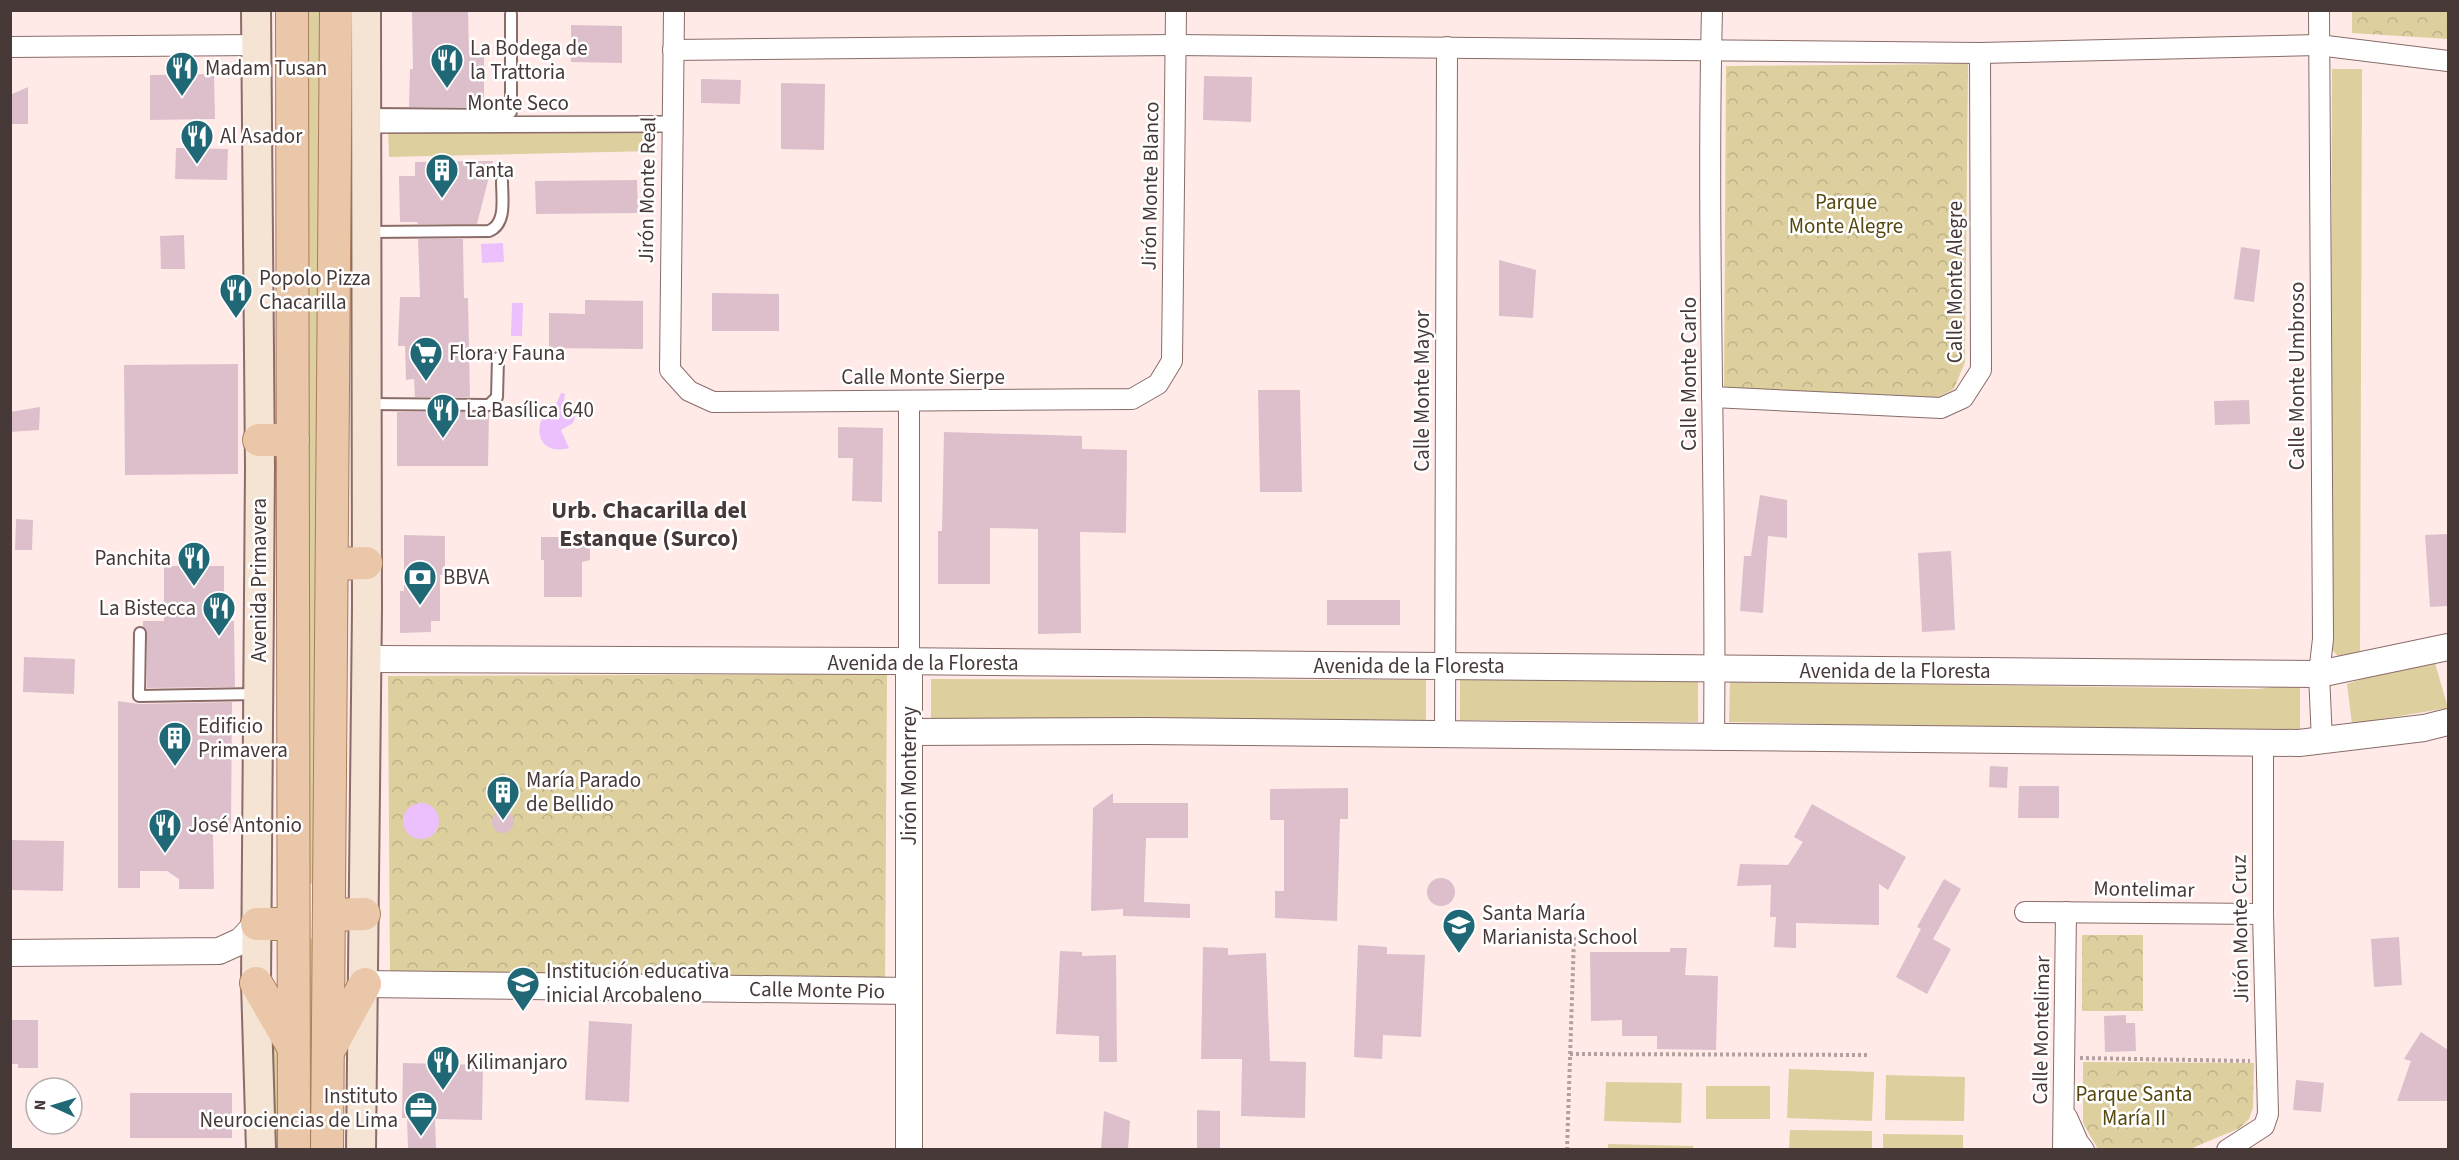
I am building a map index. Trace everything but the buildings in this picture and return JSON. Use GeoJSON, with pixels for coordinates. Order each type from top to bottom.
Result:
{"type":"FeatureCollection","features":[{"type":"Feature","properties":{"kind":"main road","name":"Avenida Primavera"},"geometry":{"type":"LineString","coordinates":[[256,10],[260,440],[256,983],[261,1149]]}},
{"type":"Feature","properties":{"kind":"main road","name":"Avenida Primavera"},"geometry":{"type":"LineString","coordinates":[[292,10],[294,1149]]}},
{"type":"Feature","properties":{"kind":"main road"},"geometry":{"type":"LineString","coordinates":[[327,1149],[336,10]]}},
{"type":"Feature","properties":{"kind":"main road"},"geometry":{"type":"LineString","coordinates":[[361,1149],[365,984],[366,10]]}},
{"type":"Feature","properties":{"kind":"main road"},"geometry":{"type":"LineString","coordinates":[[260,440],[293,440]]}},
{"type":"Feature","properties":{"kind":"main road"},"geometry":{"type":"LineString","coordinates":[[332,564],[366,563]]}},
{"type":"Feature","properties":{"kind":"main road"},"geometry":{"type":"LineString","coordinates":[[329,915],[364,914]]}},
{"type":"Feature","properties":{"kind":"main road"},"geometry":{"type":"LineString","coordinates":[[257,924],[293,924]]}},
{"type":"Feature","properties":{"kind":"main road"},"geometry":{"type":"LineString","coordinates":[[256,983],[294,1048]]}},
{"type":"Feature","properties":{"kind":"main road"},"geometry":{"type":"LineString","coordinates":[[328,1051],[365,984]]}},
{"type":"Feature","properties":{"kind":"street","name":"Jirón Monte Real"},"geometry":{"type":"LineString","coordinates":[[670,370],[674,10]]}},
{"type":"Feature","properties":{"kind":"street","name":"Jirón Monte Blanco"},"geometry":{"type":"LineString","coordinates":[[1172,361],[1176,10]]}},
{"type":"Feature","properties":{"kind":"street","name":"Calle Monte Carlo"},"geometry":{"type":"LineString","coordinates":[[1712,10],[1714,737]]}},
{"type":"Feature","properties":{"kind":"street","name":"Calle Monte Umbroso"},"geometry":{"type":"LineString","coordinates":[[2319,10],[2323,639],[2319,674],[2322,741]]}},
{"type":"Feature","properties":{"kind":"street"},"geometry":{"type":"LineString","coordinates":[[10,47],[256,45]]}},
{"type":"Feature","properties":{"kind":"street"},"geometry":{"type":"LineString","coordinates":[[673,50],[1175,45],[1980,53],[2318,45],[2448,61]]}},
{"type":"Feature","properties":{"kind":"street","name":"Calle Monte Mayor"},"geometry":{"type":"LineString","coordinates":[[1444,735],[1446,47]]}},
{"type":"Feature","properties":{"kind":"street","name":"Calle Monte Alegre"},"geometry":{"type":"LineString","coordinates":[[1712,397],[1941,408],[1964,398],[1981,370],[1980,53]]}},
{"type":"Feature","properties":{"kind":"street","name":"Monte Seco"},"geometry":{"type":"LineString","coordinates":[[365,119],[672,124]]}},
{"type":"Feature","properties":{"kind":"street","name":"Calle Monte Sierpe"},"geometry":{"type":"LineString","coordinates":[[670,370],[689,392],[713,402],[1132,399],[1158,384],[1172,361]]}},
{"type":"Feature","properties":{"kind":"street","name":"Jirón Monterrey"},"geometry":{"type":"LineString","coordinates":[[909,402],[909,1149]]}},
{"type":"Feature","properties":{"kind":"street","name":"Avenida de la Floresta"},"geometry":{"type":"LineString","coordinates":[[366,659],[2319,674],[2448,647]]}},
{"type":"Feature","properties":{"kind":"street"},"geometry":{"type":"LineString","coordinates":[[909,732],[1145,731],[2263,743],[2322,741],[2448,722]]}},
{"type":"Feature","properties":{"kind":"street","name":"Jirón Monte Cruz"},"geometry":{"type":"LineString","coordinates":[[2228,1149],[2264,1126],[2268,1114],[2263,914],[2263,743]]}},
{"type":"Feature","properties":{"kind":"street","name":"Montelimar"},"geometry":{"type":"LineString","coordinates":[[2025,912],[2263,914]]}},
{"type":"Feature","properties":{"kind":"street","name":"Calle Montelimar"},"geometry":{"type":"LineString","coordinates":[[2063,1149],[2066,912]]}},
{"type":"Feature","properties":{"kind":"street"},"geometry":{"type":"LineString","coordinates":[[10,953],[219,951],[241,941],[257,924]]}},
{"type":"Feature","properties":{"kind":"street"},"geometry":{"type":"LineString","coordinates":[[219,951],[241,964],[256,983]]}},
{"type":"Feature","properties":{"kind":"street","name":"Calle Monte Pio"},"geometry":{"type":"LineString","coordinates":[[365,984],[909,991]]}},
{"type":"Feature","properties":{"kind":"street"},"geometry":{"type":"LineString","coordinates":[[2064,1108],[2078,1142],[2084,1149]]}},
{"type":"Feature","properties":{"kind":"lane"},"geometry":{"type":"LineString","coordinates":[[365,119],[508,115],[511,112],[511,14]]}},
{"type":"Feature","properties":{"kind":"lane"},"geometry":{"type":"LineString","coordinates":[[365,232],[489,231],[495,229],[500,223],[502,181]]}},
{"type":"Feature","properties":{"kind":"lane"},"geometry":{"type":"LineString","coordinates":[[366,404],[489,405],[497,398],[498,358]]}},
{"type":"Feature","properties":{"kind":"lane"},"geometry":{"type":"LineString","coordinates":[[140,633],[139,696],[259,694]]}},
{"type":"Feature","properties":{"kind":"path"},"geometry":{"type":"LineString","coordinates":[[1567,1149],[1574,937]]}},
{"type":"Feature","properties":{"kind":"path"},"geometry":{"type":"LineString","coordinates":[[1570,1054],[1869,1055]]}},
{"type":"Feature","properties":{"kind":"path"},"geometry":{"type":"LineString","coordinates":[[2064,1058],[2267,1061]]}},
{"type":"Feature","properties":{"kind":"green space"},"geometry":{"type":"Polygon","coordinates":[[[299,11],[321,11],[318,884],[304,883],[299,11]]]}},
{"type":"Feature","properties":{"kind":"green space"},"geometry":{"type":"Polygon","coordinates":[[[2352,11],[2448,11],[2448,39],[2352,33],[2352,11]]]}},
{"type":"Feature","properties":{"kind":"green space","name":"Parque Monte Alegre"},"geometry":{"type":"Polygon","coordinates":[[[1968,64],[1965,362],[1954,389],[1934,399],[1724,389],[1726,66],[1968,64]]]}},
{"type":"Feature","properties":{"kind":"green space"},"geometry":{"type":"Polygon","coordinates":[[[2332,69],[2362,69],[2360,655],[2342,661],[2330,647],[2332,69]]]}},
{"type":"Feature","properties":{"kind":"green space"},"geometry":{"type":"Polygon","coordinates":[[[653,119],[653,151],[389,157],[388,124],[653,119]]]}},
{"type":"Feature","properties":{"kind":"green space"},"geometry":{"type":"Polygon","coordinates":[[[2433,656],[2448,708],[2352,724],[2347,684],[2433,656]]]}},
{"type":"Feature","properties":{"kind":"green space"},"geometry":{"type":"Polygon","coordinates":[[[887,674],[885,989],[390,974],[388,676],[887,674]]]}},
{"type":"Feature","properties":{"kind":"green space"},"geometry":{"type":"Polygon","coordinates":[[[1460,678],[1698,680],[1698,722],[1460,720],[1460,678]]]}},
{"type":"Feature","properties":{"kind":"green space"},"geometry":{"type":"Polygon","coordinates":[[[931,679],[1426,680],[1426,722],[931,721],[931,679]]]}},
{"type":"Feature","properties":{"kind":"green space"},"geometry":{"type":"Polygon","coordinates":[[[1730,682],[2257,689],[2300,684],[2300,734],[1729,722],[1730,682]]]}},
{"type":"Feature","properties":{"kind":"green space"},"geometry":{"type":"Polygon","coordinates":[[[2082,935],[2143,935],[2143,1011],[2082,1011],[2082,935]]]}},
{"type":"Feature","properties":{"kind":"green space"},"geometry":{"type":"Polygon","coordinates":[[[310,938],[317,941],[316,1149],[303,1149],[302,944],[310,938]]]}},
{"type":"Feature","properties":{"kind":"green space"},"geometry":{"type":"Polygon","coordinates":[[[270,1024],[281,1039],[281,1149],[270,1150],[270,1024]]]}},
{"type":"Feature","properties":{"kind":"green space","name":"Parque Santa María II"},"geometry":{"type":"Polygon","coordinates":[[[2083,1062],[2254,1063],[2253,1108],[2249,1119],[2240,1128],[2190,1149],[2098,1149],[2083,1123],[2083,1062]]]}},
{"type":"Feature","properties":{"kind":"green space"},"geometry":{"type":"Polygon","coordinates":[[[1789,1069],[1874,1072],[1872,1121],[1787,1118],[1789,1069]]]}},
{"type":"Feature","properties":{"kind":"green space"},"geometry":{"type":"Polygon","coordinates":[[[1886,1075],[1965,1077],[1964,1121],[1885,1120],[1886,1075]]]}},
{"type":"Feature","properties":{"kind":"green space"},"geometry":{"type":"Polygon","coordinates":[[[1606,1082],[1682,1083],[1681,1123],[1604,1121],[1606,1082]]]}},
{"type":"Feature","properties":{"kind":"green space"},"geometry":{"type":"Polygon","coordinates":[[[1706,1086],[1770,1086],[1770,1119],[1706,1119],[1706,1086]]]}},
{"type":"Feature","properties":{"kind":"green space"},"geometry":{"type":"Polygon","coordinates":[[[1790,1130],[1872,1131],[1872,1149],[1789,1149],[1790,1130]]]}},
{"type":"Feature","properties":{"kind":"green space"},"geometry":{"type":"Polygon","coordinates":[[[1883,1134],[1963,1135],[1963,1149],[1883,1149],[1883,1134]]]}},
{"type":"Feature","properties":{"kind":"green space"},"geometry":{"type":"Polygon","coordinates":[[[1608,1144],[1693,1146],[1693,1149],[1608,1149],[1608,1144]]]}},
{"type":"Feature","properties":{"kind":"shaded area"},"geometry":{"type":"Polygon","coordinates":[[[503,243],[504,262],[482,263],[481,244],[503,243]]]}},
{"type":"Feature","properties":{"kind":"shaded area"},"geometry":{"type":"Polygon","coordinates":[[[512,303],[523,303],[522,336],[511,336],[512,303]]]}},
{"type":"Feature","properties":{"kind":"shaded area"},"geometry":{"type":"Polygon","coordinates":[[[561,393],[565,394],[563,407],[569,408],[575,417],[573,423],[561,430],[569,448],[559,449],[545,445],[541,439],[540,425],[548,409],[555,407],[561,393]]]}},
{"type":"Feature","properties":{"kind":"shaded area"},"geometry":{"type":"Polygon","coordinates":[[[421,803],[433,809],[439,821],[433,833],[421,839],[409,833],[403,821],[409,809],[421,803]]]}},
{"type":"Feature","properties":{"kind":"place","name":"La Bodega de la Trattoria"},"geometry":{"type":"Point","coordinates":[447,89]}},
{"type":"Feature","properties":{"kind":"place","name":"Madam Tusan"},"geometry":{"type":"Point","coordinates":[182,97]}},
{"type":"Feature","properties":{"kind":"place","name":"Al Asador"},"geometry":{"type":"Point","coordinates":[197,165]}},
{"type":"Feature","properties":{"kind":"place","name":"Tanta"},"geometry":{"type":"Point","coordinates":[442,199]}},
{"type":"Feature","properties":{"kind":"place","name":"Popolo Pizza Chacarilla"},"geometry":{"type":"Point","coordinates":[236,319]}},
{"type":"Feature","properties":{"kind":"place","name":"Flora y Fauna"},"geometry":{"type":"Point","coordinates":[426,382]}},
{"type":"Feature","properties":{"kind":"place","name":"La Basílica 640"},"geometry":{"type":"Point","coordinates":[443,439]}},
{"type":"Feature","properties":{"kind":"place","name":"Panchita"},"geometry":{"type":"Point","coordinates":[194,587]}},
{"type":"Feature","properties":{"kind":"place","name":"BBVA"},"geometry":{"type":"Point","coordinates":[420,606]}},
{"type":"Feature","properties":{"kind":"place","name":"La Bistecca"},"geometry":{"type":"Point","coordinates":[219,637]}},
{"type":"Feature","properties":{"kind":"place","name":"Edificio Primavera"},"geometry":{"type":"Point","coordinates":[175,767]}},
{"type":"Feature","properties":{"kind":"place","name":"María Parado de Bellido"},"geometry":{"type":"Point","coordinates":[503,821]}},
{"type":"Feature","properties":{"kind":"place","name":"José Antonio"},"geometry":{"type":"Point","coordinates":[165,854]}},
{"type":"Feature","properties":{"kind":"place","name":"Santa María Marianista School"},"geometry":{"type":"Point","coordinates":[1459,954]}},
{"type":"Feature","properties":{"kind":"place","name":"Institución educativa inicial Arcobaleno"},"geometry":{"type":"Point","coordinates":[523,1012]}},
{"type":"Feature","properties":{"kind":"place","name":"Kilimanjaro"},"geometry":{"type":"Point","coordinates":[443,1091]}},
{"type":"Feature","properties":{"kind":"place","name":"Instituto Neurociencias de Lima"},"geometry":{"type":"Point","coordinates":[421,1137]}},
{"type":"Feature","properties":{"kind":"district","name":"Urb. Chacarilla del Estanque (Surco)"},"geometry":{"type":"Point","coordinates":[649,524]}}]}
